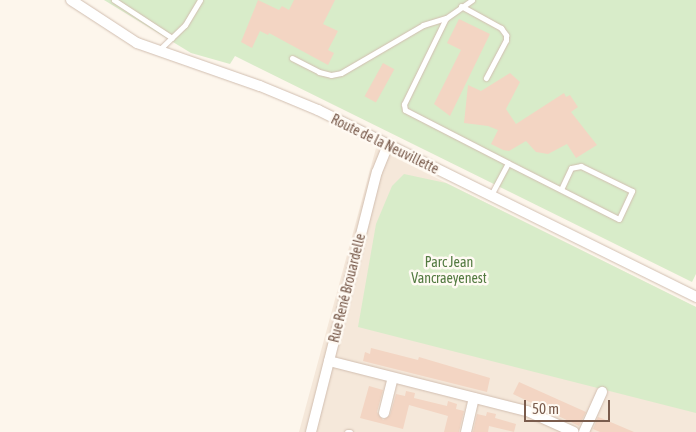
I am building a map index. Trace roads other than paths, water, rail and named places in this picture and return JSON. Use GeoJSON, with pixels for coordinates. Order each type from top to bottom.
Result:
{"type":"FeatureCollection","features":[{"type":"Feature","properties":{"kind":"street","name":"Route de la Neuvillette"},"geometry":{"type":"LineString","coordinates":[[71,0],[120,33],[159,50],[260,86],[388,145],[696,297]]}},
{"type":"Feature","properties":{"kind":"street","name":"Rue René Brouardelle"},"geometry":{"type":"LineString","coordinates":[[310,432],[377,172],[388,145]]}},
{"type":"Feature","properties":{"kind":"street"},"geometry":{"type":"LineString","coordinates":[[329,361],[527,411],[561,429],[574,432]]}},
{"type":"Feature","properties":{"kind":"street"},"geometry":{"type":"LineString","coordinates":[[384,413],[393,378]]}},
{"type":"Feature","properties":{"kind":"street"},"geometry":{"type":"LineString","coordinates":[[584,432],[602,392]]}},
{"type":"Feature","properties":{"kind":"street"},"geometry":{"type":"LineString","coordinates":[[466,432],[474,398]]}},
{"type":"Feature","properties":{"kind":"lane"},"geometry":{"type":"LineString","coordinates":[[114,0],[172,38]]}},
{"type":"Feature","properties":{"kind":"lane"},"geometry":{"type":"LineString","coordinates":[[159,50],[172,38],[200,0]]}},
{"type":"Feature","properties":{"kind":"lane"},"geometry":{"type":"LineString","coordinates":[[292,58],[319,72],[331,75],[341,73],[423,25],[446,18],[472,0]]}},
{"type":"Feature","properties":{"kind":"lane"},"geometry":{"type":"LineString","coordinates":[[461,6],[501,28],[506,35],[506,40],[486,78]]}},
{"type":"Feature","properties":{"kind":"lane"},"geometry":{"type":"LineString","coordinates":[[446,18],[404,104],[405,110],[619,219],[632,191],[581,166],[571,168],[561,189]]}},
{"type":"Feature","properties":{"kind":"lane"},"geometry":{"type":"LineString","coordinates":[[491,196],[508,163]]}},
{"type":"Feature","properties":{"kind":"park label","name":"Parc Jean Vancraeyenest"},"geometry":{"type":"Point","coordinates":[449,270]}}]}
